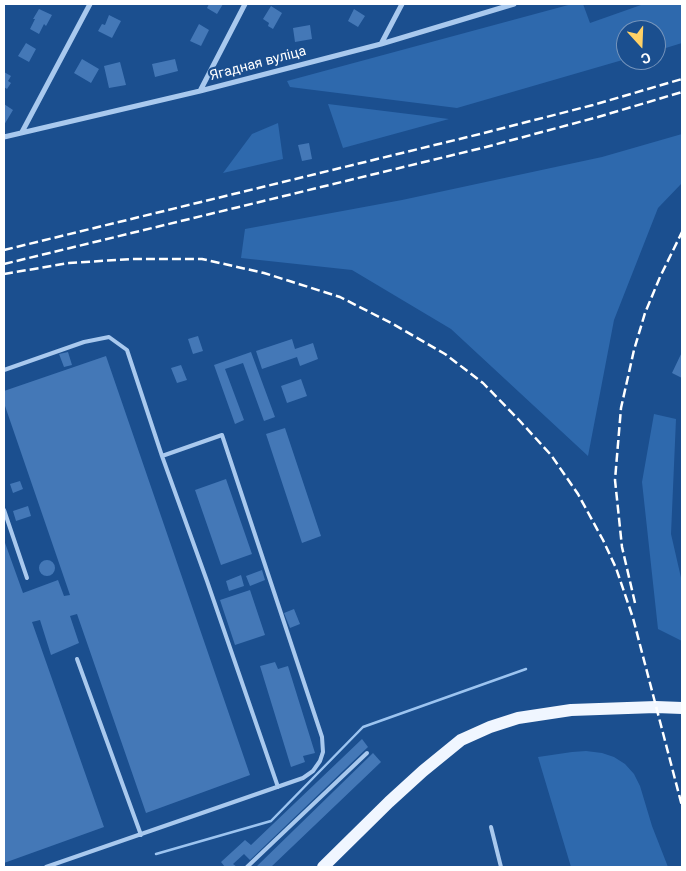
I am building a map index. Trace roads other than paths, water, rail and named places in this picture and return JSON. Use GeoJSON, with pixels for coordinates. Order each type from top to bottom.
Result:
{"type":"FeatureCollection","features":[{"type":"Feature","properties":{"kind":"main road"},"geometry":{"type":"LineString","coordinates":[[323,867],[423,771],[461,740],[490,727],[518,718],[571,710],[648,707],[682,708]]}},
{"type":"Feature","properties":{"kind":"street"},"geometry":{"type":"LineString","coordinates":[[22,132],[90,4]]}},
{"type":"Feature","properties":{"kind":"street"},"geometry":{"type":"LineString","coordinates":[[200,91],[245,4]]}},
{"type":"Feature","properties":{"kind":"street"},"geometry":{"type":"LineString","coordinates":[[381,44],[402,4]]}},
{"type":"Feature","properties":{"kind":"street","name":"Ягадная вуліца"},"geometry":{"type":"LineString","coordinates":[[4,137],[200,91],[381,44],[514,4]]}},
{"type":"Feature","properties":{"kind":"lane"},"geometry":{"type":"LineString","coordinates":[[4,370],[84,342],[109,337],[127,350],[162,456],[278,787]]}},
{"type":"Feature","properties":{"kind":"lane"},"geometry":{"type":"LineString","coordinates":[[46,867],[303,778],[320,761],[323,752],[322,737],[222,434],[162,456]]}},
{"type":"Feature","properties":{"kind":"lane"},"geometry":{"type":"LineString","coordinates":[[4,510],[27,578]]}},
{"type":"Feature","properties":{"kind":"lane"},"geometry":{"type":"LineString","coordinates":[[76,659],[140,835]]}},
{"type":"Feature","properties":{"kind":"lane"},"geometry":{"type":"LineString","coordinates":[[247,867],[367,753]]}},
{"type":"Feature","properties":{"kind":"lane"},"geometry":{"type":"LineString","coordinates":[[491,827],[501,867]]}},
{"type":"Feature","properties":{"kind":"waterway"},"geometry":{"type":"LineString","coordinates":[[156,854],[271,821],[363,727],[526,669]]}},
{"type":"Feature","properties":{"kind":"railway"},"geometry":{"type":"LineString","coordinates":[[4,250],[484,133],[593,105],[682,79]]}},
{"type":"Feature","properties":{"kind":"railway"},"geometry":{"type":"LineString","coordinates":[[4,264],[486,147],[682,92]]}},
{"type":"Feature","properties":{"kind":"railway"},"geometry":{"type":"LineString","coordinates":[[635,603],[622,547],[615,480],[621,408],[634,350],[645,313],[682,232]]}},
{"type":"Feature","properties":{"kind":"railway"},"geometry":{"type":"LineString","coordinates":[[4,274],[69,263],[131,259],[202,259],[264,273],[340,297],[393,324],[445,354],[483,383],[551,455],[578,494],[603,540],[616,568],[633,618],[682,806]]}}]}
